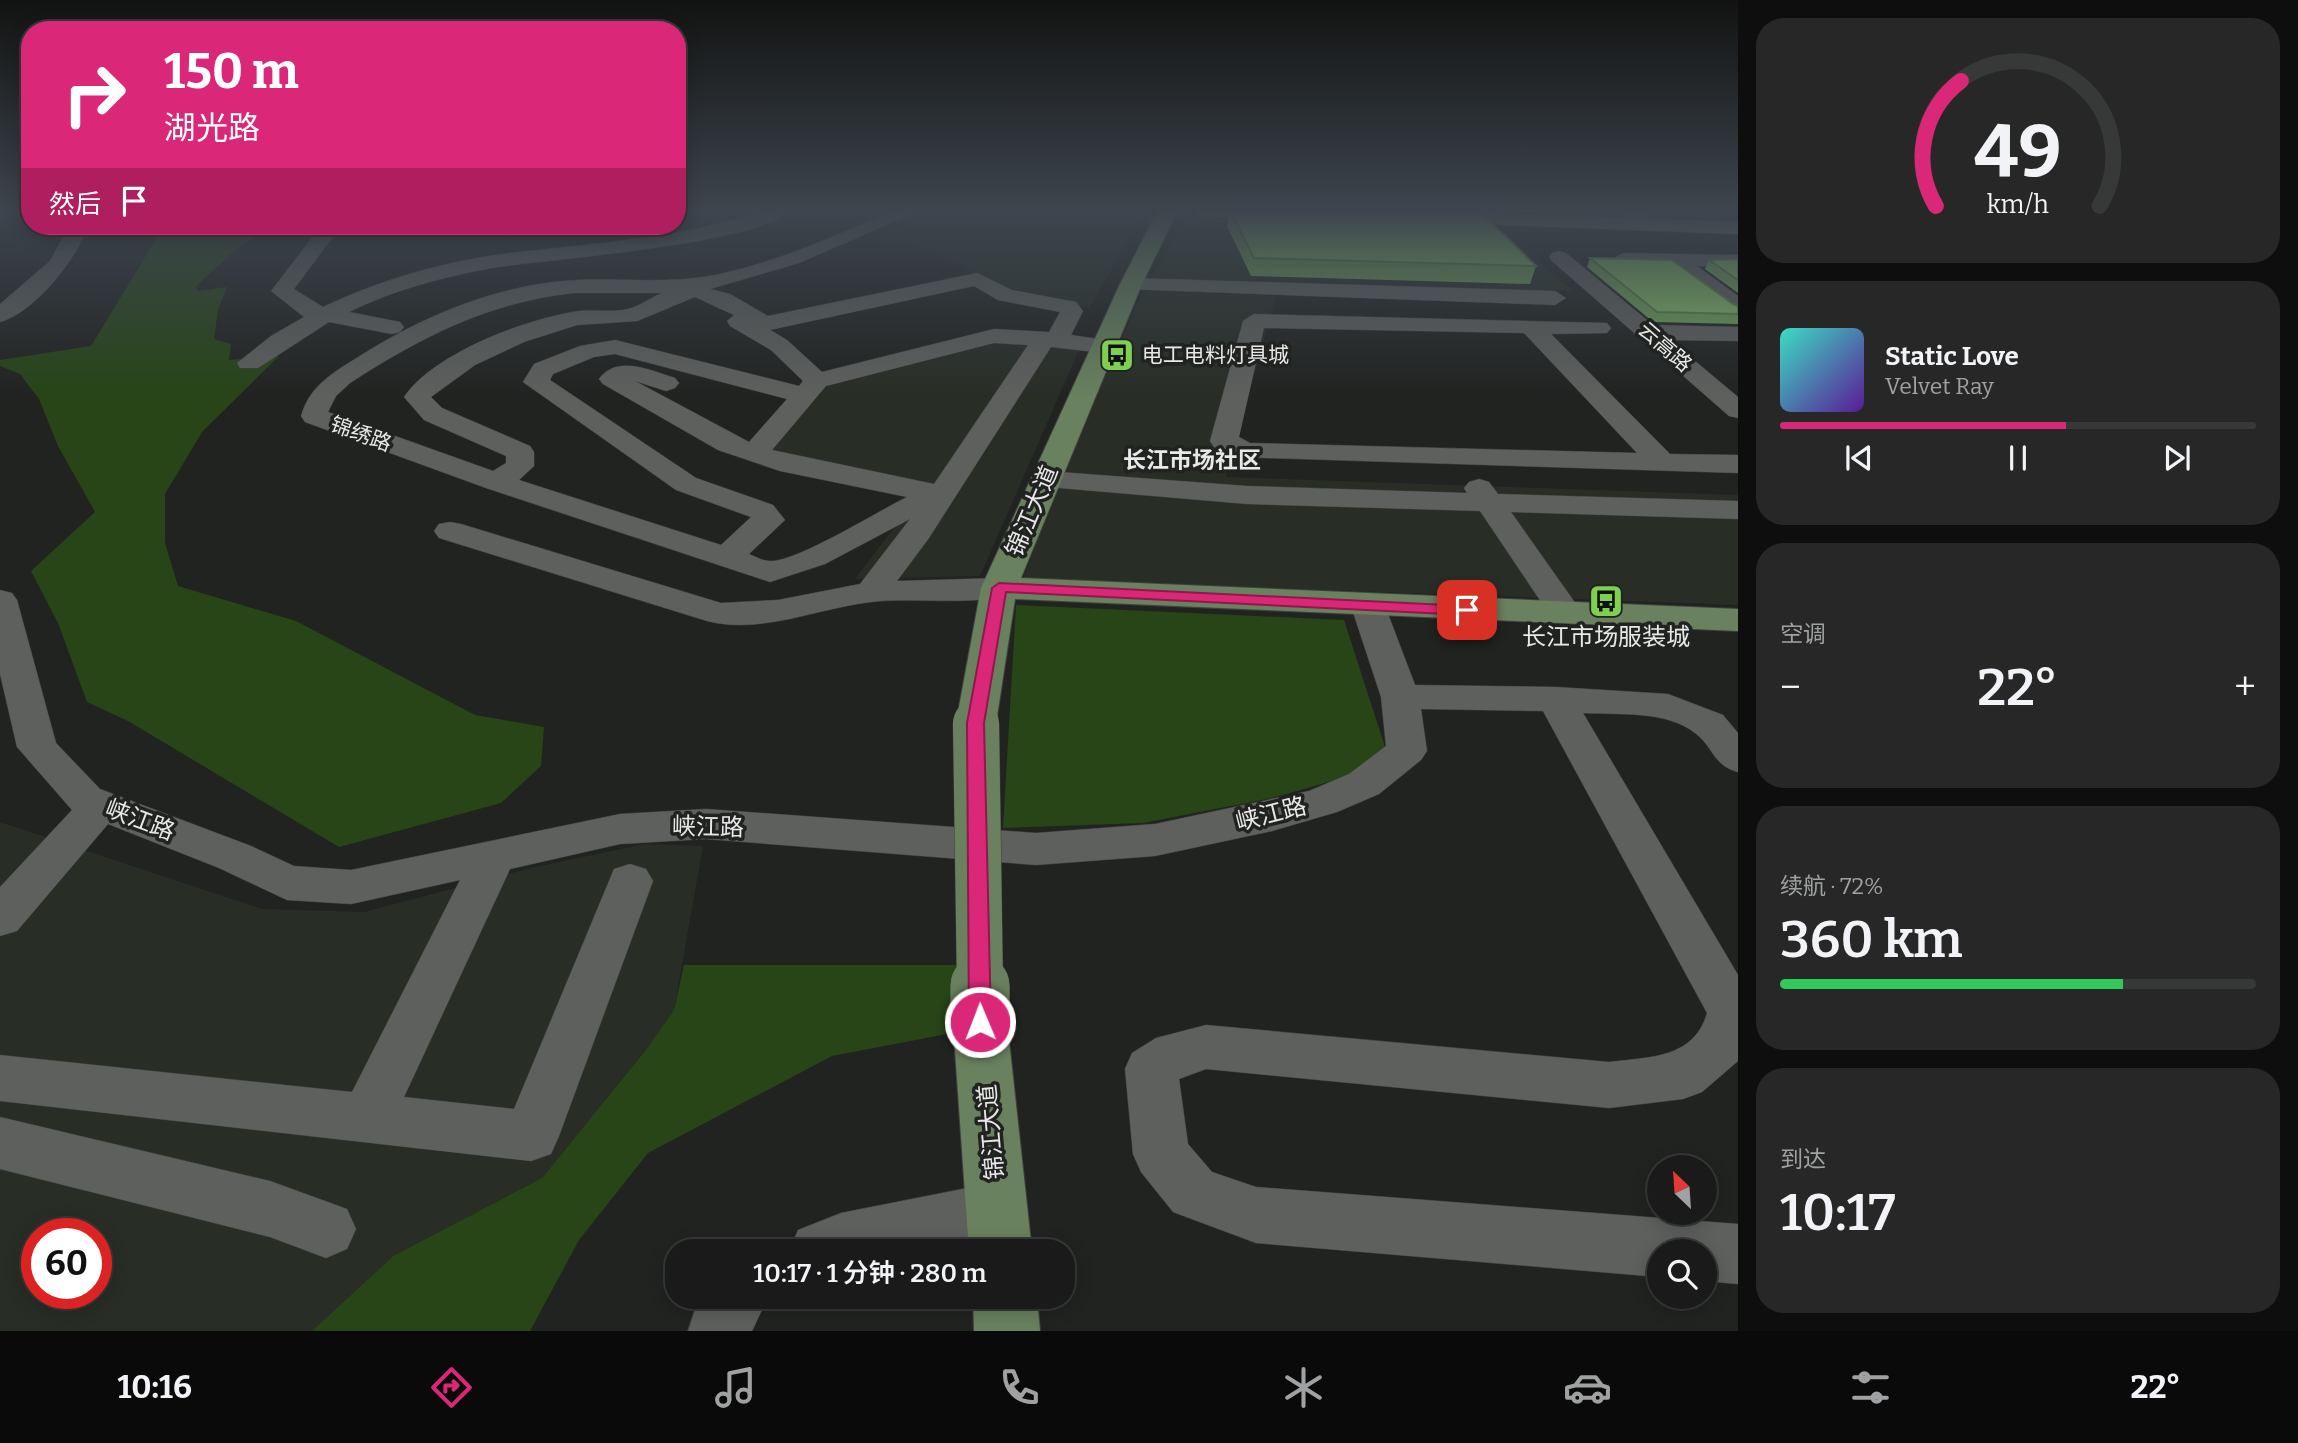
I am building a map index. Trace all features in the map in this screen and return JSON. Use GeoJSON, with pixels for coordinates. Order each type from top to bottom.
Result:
{"type":"FeatureCollection","features":[{"type":"Feature","properties":{"kind":"main road","name":"锦江大道"},"geometry":{"type":"LineString","coordinates":[[1000,1231],[980,1022],[976,723],[999,588],[1137,272]]}},
{"type":"Feature","properties":{"kind":"main road"},"geometry":{"type":"LineString","coordinates":[[999,588],[1368,607],[1738,620]]}},
{"type":"Feature","properties":{"kind":"main road"},"geometry":{"type":"LineString","coordinates":[[1006,1309],[1007,1331]]}},
{"type":"Feature","properties":{"kind":"street"},"geometry":{"type":"LineString","coordinates":[[0,315],[45,281],[52,272]]}},
{"type":"Feature","properties":{"kind":"street"},"geometry":{"type":"LineString","coordinates":[[296,272],[282,291],[312,312],[392,327]]}},
{"type":"Feature","properties":{"kind":"street"},"geometry":{"type":"LineString","coordinates":[[249,363],[298,328],[393,286],[444,272]]}},
{"type":"Feature","properties":{"kind":"street","name":"锦绣路"},"geometry":{"type":"LineString","coordinates":[[767,272],[694,291],[573,286],[514,296],[451,315],[397,342],[322,392],[316,403],[314,416],[496,482],[770,572],[799,566],[914,503],[939,494]]}},
{"type":"Feature","properties":{"kind":"street","name":"云高路"},"geometry":{"type":"LineString","coordinates":[[1577,272],[1738,410]]}},
{"type":"Feature","properties":{"kind":"street"},"geometry":{"type":"LineString","coordinates":[[1691,272],[1738,307]]}},
{"type":"Feature","properties":{"kind":"street"},"geometry":{"type":"LineString","coordinates":[[496,482],[520,466],[520,452],[433,414],[417,397],[424,386],[447,370],[548,324],[598,316],[635,315],[667,297],[694,291],[722,299],[765,324],[977,279],[1006,295],[1068,307],[1072,311],[939,494],[913,538],[871,592]]}},
{"type":"Feature","properties":{"kind":"street"},"geometry":{"type":"LineString","coordinates":[[1131,284],[1555,298]]}},
{"type":"Feature","properties":{"kind":"street"},"geometry":{"type":"LineString","coordinates":[[740,310],[830,288]]}},
{"type":"Feature","properties":{"kind":"street"},"geometry":{"type":"LineString","coordinates":[[694,291],[779,345],[811,388]]}},
{"type":"Feature","properties":{"kind":"street"},"geometry":{"type":"LineString","coordinates":[[1383,292],[1404,323]]}},
{"type":"Feature","properties":{"kind":"street"},"geometry":{"type":"LineString","coordinates":[[1599,328],[1254,321],[1224,441],[1245,451],[1738,464]]}},
{"type":"Feature","properties":{"kind":"street"},"geometry":{"type":"LineString","coordinates":[[1530,326],[1662,462]]}},
{"type":"Feature","properties":{"kind":"street"},"geometry":{"type":"LineString","coordinates":[[1647,332],[1738,334]]}},
{"type":"Feature","properties":{"kind":"street"},"geometry":{"type":"LineString","coordinates":[[726,558],[770,520],[762,511],[686,484],[536,382],[542,369],[589,351],[615,347],[741,378],[811,388],[994,336],[1104,346]]}},
{"type":"Feature","properties":{"kind":"street"},"geometry":{"type":"LineString","coordinates":[[741,378],[707,394],[625,372],[616,374],[612,379],[691,411],[728,444],[780,462],[939,494]]}},
{"type":"Feature","properties":{"kind":"street"},"geometry":{"type":"LineString","coordinates":[[754,453],[811,388]]}},
{"type":"Feature","properties":{"kind":"street"},"geometry":{"type":"LineString","coordinates":[[1457,457],[1566,614]]}},
{"type":"Feature","properties":{"kind":"street"},"geometry":{"type":"LineString","coordinates":[[1046,480],[1247,495],[1738,510]]}},
{"type":"Feature","properties":{"kind":"street"},"geometry":{"type":"LineString","coordinates":[[450,531],[719,614],[778,610],[871,592],[999,588]]}},
{"type":"Feature","properties":{"kind":"street","name":"峡江路"},"geometry":{"type":"LineString","coordinates":[[0,600],[37,747],[85,799],[235,857],[287,883],[351,887],[620,829],[706,824],[1036,849],[1155,840],[1272,816],[1322,802],[1364,784],[1407,751],[1400,697],[1368,607]]}},
{"type":"Feature","properties":{"kind":"street"},"geometry":{"type":"LineString","coordinates":[[1400,697],[1556,699],[1668,706],[1709,724],[1738,760]]}},
{"type":"Feature","properties":{"kind":"street"},"geometry":{"type":"LineString","coordinates":[[1556,699],[1733,1012],[1726,1041],[1682,1076],[1609,1085],[1206,1047],[1174,1054],[1151,1069],[1161,1154],[1193,1193],[1256,1215],[1738,1254]]}},
{"type":"Feature","properties":{"kind":"street"},"geometry":{"type":"LineString","coordinates":[[0,918],[100,805]]}},
{"type":"Feature","properties":{"kind":"street"},"geometry":{"type":"LineString","coordinates":[[367,1118],[493,858]]}},
{"type":"Feature","properties":{"kind":"street"},"geometry":{"type":"LineString","coordinates":[[0,1079],[531,1136],[630,880]]}},
{"type":"Feature","properties":{"kind":"street"},"geometry":{"type":"LineString","coordinates":[[0,1143],[270,1209],[326,1229]]}},
{"type":"Feature","properties":{"kind":"street"},"geometry":{"type":"LineString","coordinates":[[884,1239],[1000,1231]]}},
{"type":"Feature","properties":{"kind":"street"},"geometry":{"type":"LineString","coordinates":[[720,1331],[726,1309]]}},
{"type":"Feature","properties":{"kind":"shaded area"},"geometry":{"type":"Polygon","coordinates":[[[971,272],[1110,272],[1089,308],[1003,292],[971,272]]]}},
{"type":"Feature","properties":{"kind":"shaded area"},"geometry":{"type":"Polygon","coordinates":[[[1155,272],[1551,272],[1573,291],[1150,280],[1155,272]]]}},
{"type":"Feature","properties":{"kind":"shaded area"},"geometry":{"type":"Polygon","coordinates":[[[1143,291],[1276,296],[1226,477],[1738,495],[1738,605],[1023,579],[1065,467],[1143,291]]]}},
{"type":"Feature","properties":{"kind":"shaded area"},"geometry":{"type":"Polygon","coordinates":[[[999,339],[1080,348],[980,576],[855,579],[925,487],[769,451],[830,383],[999,339]]]}},
{"type":"Feature","properties":{"kind":"shaded area"},"geometry":{"type":"Polygon","coordinates":[[[0,822],[262,909],[364,912],[535,867],[645,844],[703,846],[674,1010],[645,1051],[542,1178],[393,1256],[312,1331],[0,1331],[0,822]]]}},
{"type":"Feature","properties":{"kind":"green space"},"geometry":{"type":"Polygon","coordinates":[[[136,272],[211,272],[196,286],[198,291],[227,287],[218,310],[214,339],[231,344],[229,360],[279,356],[202,432],[165,494],[165,543],[178,586],[296,621],[475,715],[544,727],[541,766],[501,803],[339,847],[128,721],[87,702],[58,623],[31,571],[95,512],[58,446],[39,399],[20,374],[0,366],[0,360],[91,346],[136,272]]]}},
{"type":"Feature","properties":{"kind":"green space"},"geometry":{"type":"Polygon","coordinates":[[[1016,605],[1344,620],[1386,750],[1346,777],[1272,798],[1143,823],[1003,828],[1016,605]]]}},
{"type":"Feature","properties":{"kind":"green space"},"geometry":{"type":"Polygon","coordinates":[[[684,965],[958,965],[952,1033],[832,1056],[648,1153],[579,1240],[530,1331],[312,1331],[393,1256],[542,1178],[645,1051],[674,1010],[684,965]]]}},
{"type":"Feature","properties":{"kind":"building"},"geometry":{"type":"Polygon","coordinates":[[[1608,272],[1689,272],[1738,306],[1738,314],[1657,312],[1608,272]]]}},
{"type":"Feature","properties":{"kind":"building"},"geometry":{"type":"Polygon","coordinates":[[[1727,272],[1738,272],[1738,280],[1727,272]]]}},
{"type":"Feature","properties":{"kind":"place","name":"电工电料灯具城"},"geometry":{"type":"Point","coordinates":[1117,355]}},
{"type":"Feature","properties":{"kind":"place","name":"长江市场服装城"},"geometry":{"type":"Point","coordinates":[1606,601]}},
{"type":"Feature","properties":{"kind":"district","name":"长江市场社区"},"geometry":{"type":"Point","coordinates":[1192,460]}},
{"type":"Feature","properties":{"kind":"route"},"geometry":{"type":"LineString","coordinates":[[980,1022],[976,723],[999,588],[1467,610]]}}]}
